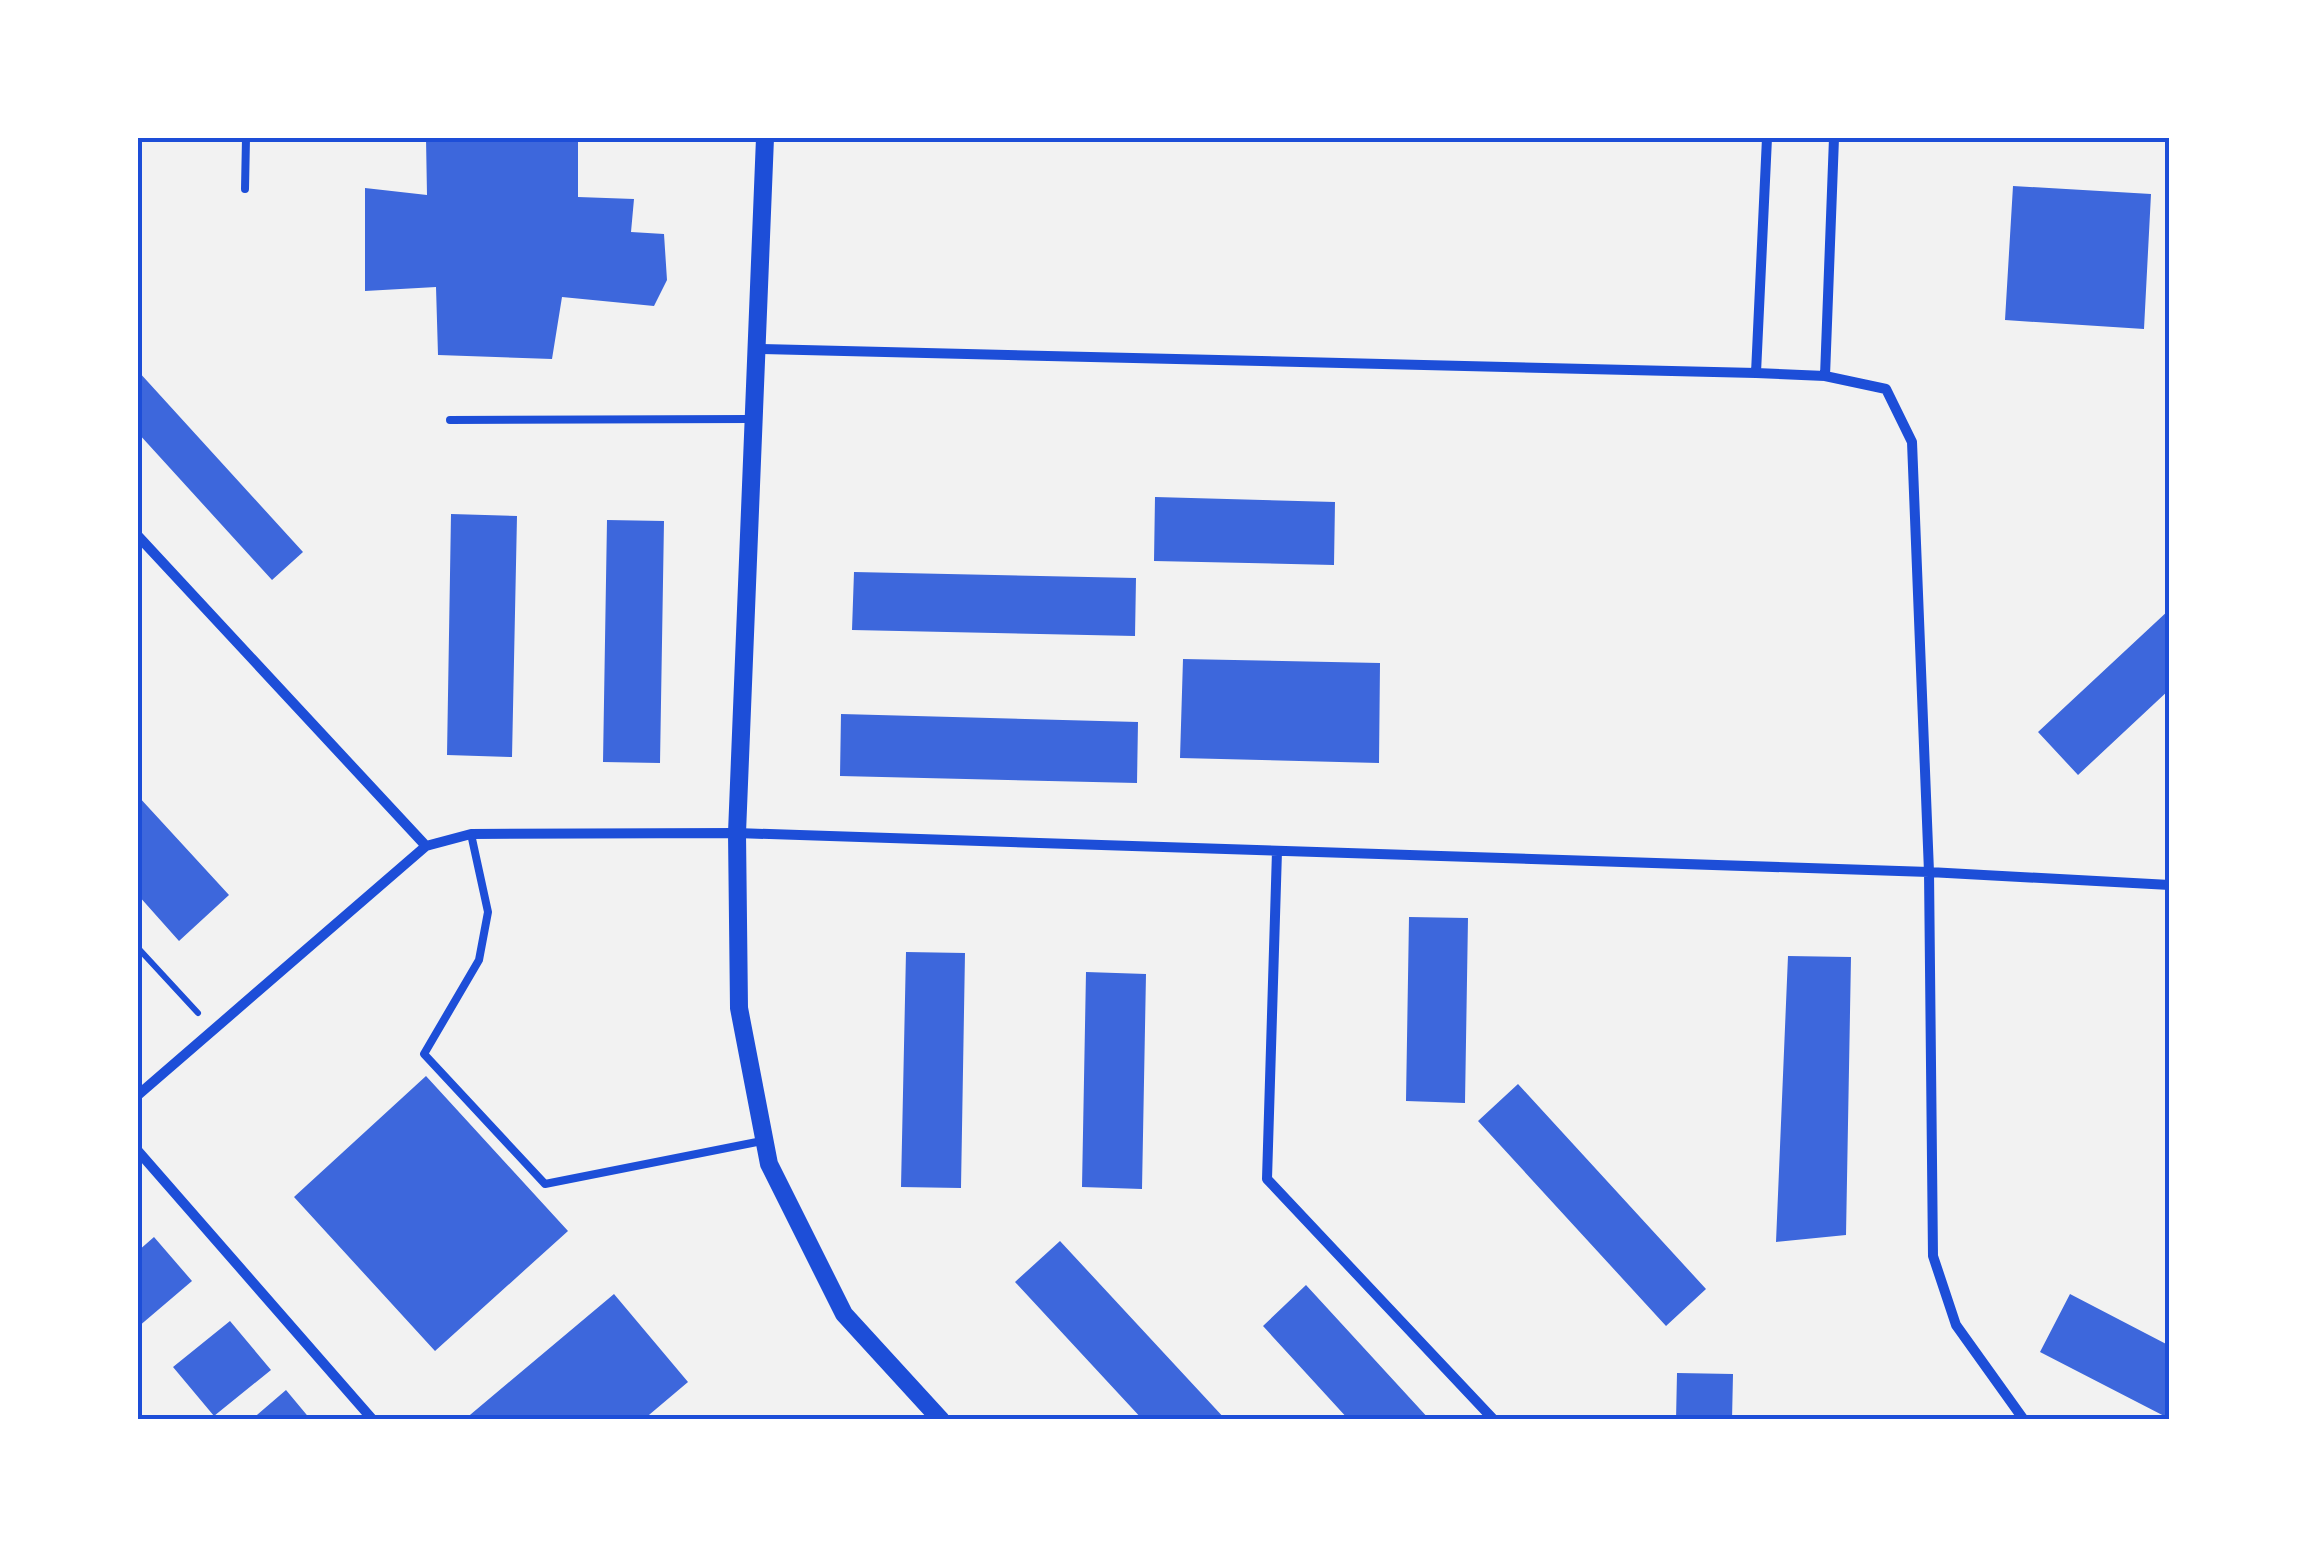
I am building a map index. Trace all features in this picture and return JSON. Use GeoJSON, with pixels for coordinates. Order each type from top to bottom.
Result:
{"type":"FeatureCollection","features":[{"type":"Feature","properties":{"kind":"street"},"geometry":{"type":"LineString","coordinates":[[765,138],[737,833],[739,1008],[768,1164],[844,1314],[942,1420]]}},
{"type":"Feature","properties":{"kind":"street"},"geometry":{"type":"LineString","coordinates":[[1756,372],[1767,138]]}},
{"type":"Feature","properties":{"kind":"street"},"geometry":{"type":"LineString","coordinates":[[1825,376],[1834,138]]}},
{"type":"Feature","properties":{"kind":"street"},"geometry":{"type":"LineString","coordinates":[[758,349],[1756,372],[1825,376],[1886,389],[1912,442],[1929,872],[1932,1256],[1956,1325],[2024,1420]]}},
{"type":"Feature","properties":{"kind":"street"},"geometry":{"type":"LineString","coordinates":[[138,536],[426,846]]}},
{"type":"Feature","properties":{"kind":"street"},"geometry":{"type":"LineString","coordinates":[[138,1094],[426,846],[471,834],[737,833],[1929,872],[2170,886]]}},
{"type":"Feature","properties":{"kind":"street"},"geometry":{"type":"LineString","coordinates":[[1278,851],[1267,1178],[1494,1420]]}},
{"type":"Feature","properties":{"kind":"street"},"geometry":{"type":"LineString","coordinates":[[138,1152],[373,1420]]}},
{"type":"Feature","properties":{"kind":"lane"},"geometry":{"type":"LineString","coordinates":[[245,189],[246,138]]}},
{"type":"Feature","properties":{"kind":"lane"},"geometry":{"type":"LineString","coordinates":[[450,420],[755,419]]}},
{"type":"Feature","properties":{"kind":"lane"},"geometry":{"type":"LineString","coordinates":[[471,834],[488,912],[479,960],[424,1054],[545,1184],[764,1140]]}},
{"type":"Feature","properties":{"kind":"path"},"geometry":{"type":"LineString","coordinates":[[138,948],[212,1028]]}},
{"type":"Feature","properties":{"kind":"building"},"geometry":{"type":"Polygon","coordinates":[[[426,138],[578,138],[578,197],[634,199],[631,232],[664,234],[667,280],[654,306],[562,297],[552,359],[438,355],[436,287],[365,291],[365,188],[427,195],[426,138]]]}},
{"type":"Feature","properties":{"kind":"building"},"geometry":{"type":"Polygon","coordinates":[[[2013,186],[2151,194],[2144,329],[2005,320],[2013,186]]]}},
{"type":"Feature","properties":{"kind":"building"},"geometry":{"type":"Polygon","coordinates":[[[138,371],[303,552],[272,580],[138,433],[138,371]]]}},
{"type":"Feature","properties":{"kind":"building"},"geometry":{"type":"Polygon","coordinates":[[[1155,497],[1335,502],[1334,565],[1154,561],[1155,497]]]}},
{"type":"Feature","properties":{"kind":"building"},"geometry":{"type":"Polygon","coordinates":[[[451,514],[517,516],[512,757],[447,755],[451,514]]]}},
{"type":"Feature","properties":{"kind":"building"},"geometry":{"type":"Polygon","coordinates":[[[607,520],[664,521],[660,763],[603,762],[607,520]]]}},
{"type":"Feature","properties":{"kind":"building"},"geometry":{"type":"Polygon","coordinates":[[[854,572],[1136,578],[1135,636],[852,630],[854,572]]]}},
{"type":"Feature","properties":{"kind":"building"},"geometry":{"type":"Polygon","coordinates":[[[2170,609],[2170,689],[2078,775],[2038,732],[2170,609]]]}},
{"type":"Feature","properties":{"kind":"building"},"geometry":{"type":"Polygon","coordinates":[[[1183,659],[1380,663],[1379,763],[1180,758],[1183,659]]]}},
{"type":"Feature","properties":{"kind":"building"},"geometry":{"type":"Polygon","coordinates":[[[841,714],[1138,722],[1137,783],[840,776],[841,714]]]}},
{"type":"Feature","properties":{"kind":"building"},"geometry":{"type":"Polygon","coordinates":[[[138,796],[229,895],[179,941],[138,895],[138,796]]]}},
{"type":"Feature","properties":{"kind":"building"},"geometry":{"type":"Polygon","coordinates":[[[1409,917],[1468,918],[1465,1103],[1406,1101],[1409,917]]]}},
{"type":"Feature","properties":{"kind":"building"},"geometry":{"type":"Polygon","coordinates":[[[906,952],[965,953],[961,1188],[901,1187],[906,952]]]}},
{"type":"Feature","properties":{"kind":"building"},"geometry":{"type":"Polygon","coordinates":[[[1788,956],[1851,957],[1846,1235],[1776,1242],[1788,956]]]}},
{"type":"Feature","properties":{"kind":"building"},"geometry":{"type":"Polygon","coordinates":[[[1086,972],[1146,974],[1142,1189],[1082,1187],[1086,972]]]}},
{"type":"Feature","properties":{"kind":"building"},"geometry":{"type":"Polygon","coordinates":[[[426,1076],[568,1231],[435,1351],[294,1197],[426,1076]]]}},
{"type":"Feature","properties":{"kind":"building"},"geometry":{"type":"Polygon","coordinates":[[[1518,1084],[1706,1289],[1666,1326],[1478,1121],[1518,1084]]]}},
{"type":"Feature","properties":{"kind":"building"},"geometry":{"type":"Polygon","coordinates":[[[154,1237],[192,1281],[138,1327],[138,1251],[154,1237]]]}},
{"type":"Feature","properties":{"kind":"building"},"geometry":{"type":"Polygon","coordinates":[[[1060,1241],[1226,1420],[1143,1420],[1015,1282],[1060,1241]]]}},
{"type":"Feature","properties":{"kind":"building"},"geometry":{"type":"Polygon","coordinates":[[[1306,1285],[1430,1420],[1349,1420],[1263,1326],[1306,1285]]]}},
{"type":"Feature","properties":{"kind":"building"},"geometry":{"type":"Polygon","coordinates":[[[614,1294],[688,1382],[643,1420],[540,1420],[536,1415],[531,1420],[464,1420],[614,1294]]]}},
{"type":"Feature","properties":{"kind":"building"},"geometry":{"type":"Polygon","coordinates":[[[2070,1294],[2170,1346],[2170,1419],[2040,1352],[2070,1294]]]}},
{"type":"Feature","properties":{"kind":"building"},"geometry":{"type":"Polygon","coordinates":[[[230,1321],[271,1370],[214,1416],[173,1367],[230,1321]]]}},
{"type":"Feature","properties":{"kind":"building"},"geometry":{"type":"Polygon","coordinates":[[[1677,1373],[1733,1374],[1732,1420],[1676,1420],[1677,1373]]]}},
{"type":"Feature","properties":{"kind":"building"},"geometry":{"type":"Polygon","coordinates":[[[286,1390],[311,1420],[251,1420],[286,1390]]]}}]}
